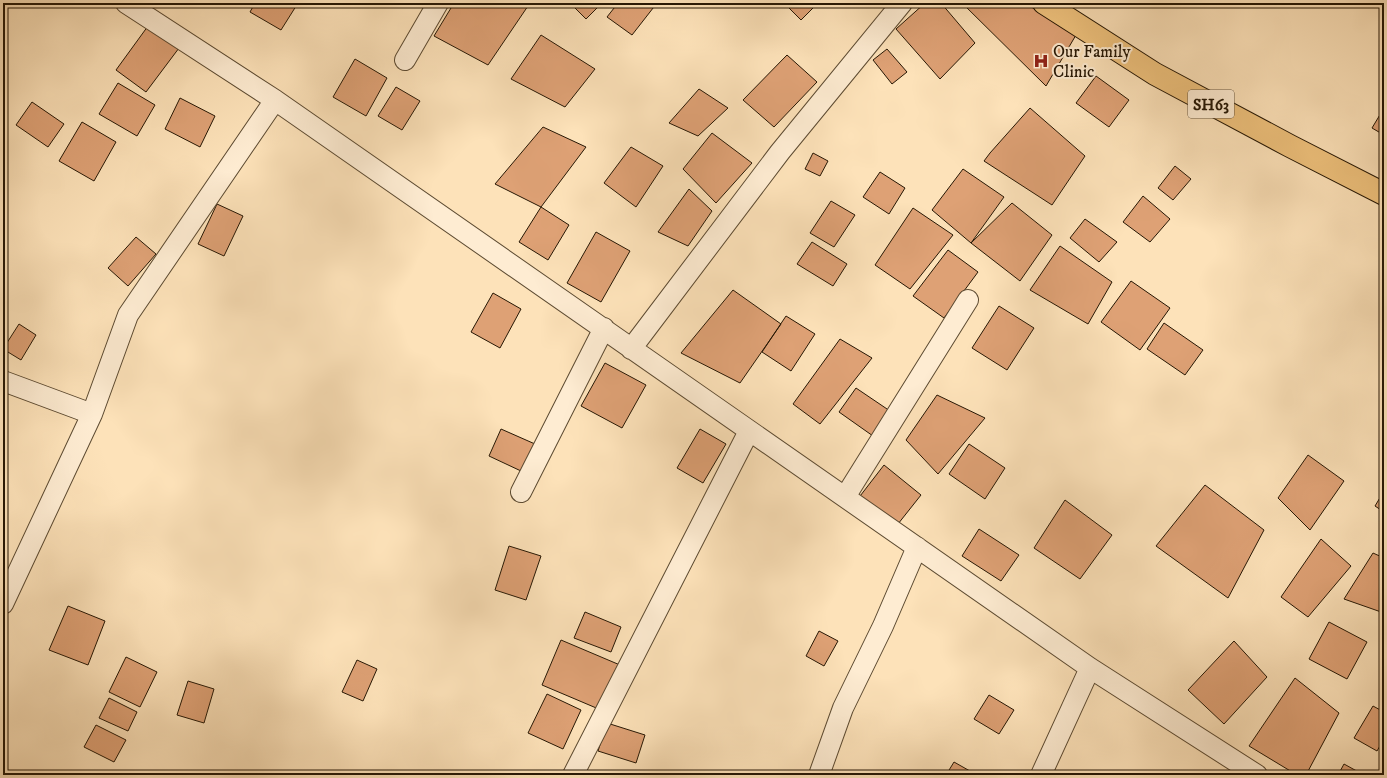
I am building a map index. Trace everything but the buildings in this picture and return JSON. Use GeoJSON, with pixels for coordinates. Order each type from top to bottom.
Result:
{"type":"FeatureCollection","features":[{"type":"Feature","properties":{"kind":"main road","name":"SH63"},"geometry":{"type":"LineString","coordinates":[[1044,3],[1155,74],[1384,194]]}},
{"type":"Feature","properties":{"kind":"street"},"geometry":{"type":"LineString","coordinates":[[126,3],[275,100],[1090,668],[1257,775]]}},
{"type":"Feature","properties":{"kind":"street"},"geometry":{"type":"LineString","coordinates":[[405,60],[438,3]]}},
{"type":"Feature","properties":{"kind":"street"},"geometry":{"type":"LineString","coordinates":[[631,349],[780,152],[902,3]]}},
{"type":"Feature","properties":{"kind":"street"},"geometry":{"type":"LineString","coordinates":[[3,604],[92,414],[128,315],[275,100]]}},
{"type":"Feature","properties":{"kind":"street"},"geometry":{"type":"LineString","coordinates":[[845,497],[968,300]]}},
{"type":"Feature","properties":{"kind":"street"},"geometry":{"type":"LineString","coordinates":[[521,492],[604,328]]}},
{"type":"Feature","properties":{"kind":"street"},"geometry":{"type":"LineString","coordinates":[[3,380],[92,414]]}},
{"type":"Feature","properties":{"kind":"street"},"geometry":{"type":"LineString","coordinates":[[573,775],[749,431]]}},
{"type":"Feature","properties":{"kind":"street"},"geometry":{"type":"LineString","coordinates":[[819,775],[843,708],[883,626],[917,547]]}},
{"type":"Feature","properties":{"kind":"street"},"geometry":{"type":"LineString","coordinates":[[1041,775],[1090,668]]}},
{"type":"Feature","properties":{"kind":"place","name":"Our Family Clinic"},"geometry":{"type":"Point","coordinates":[1041,61]}}]}
